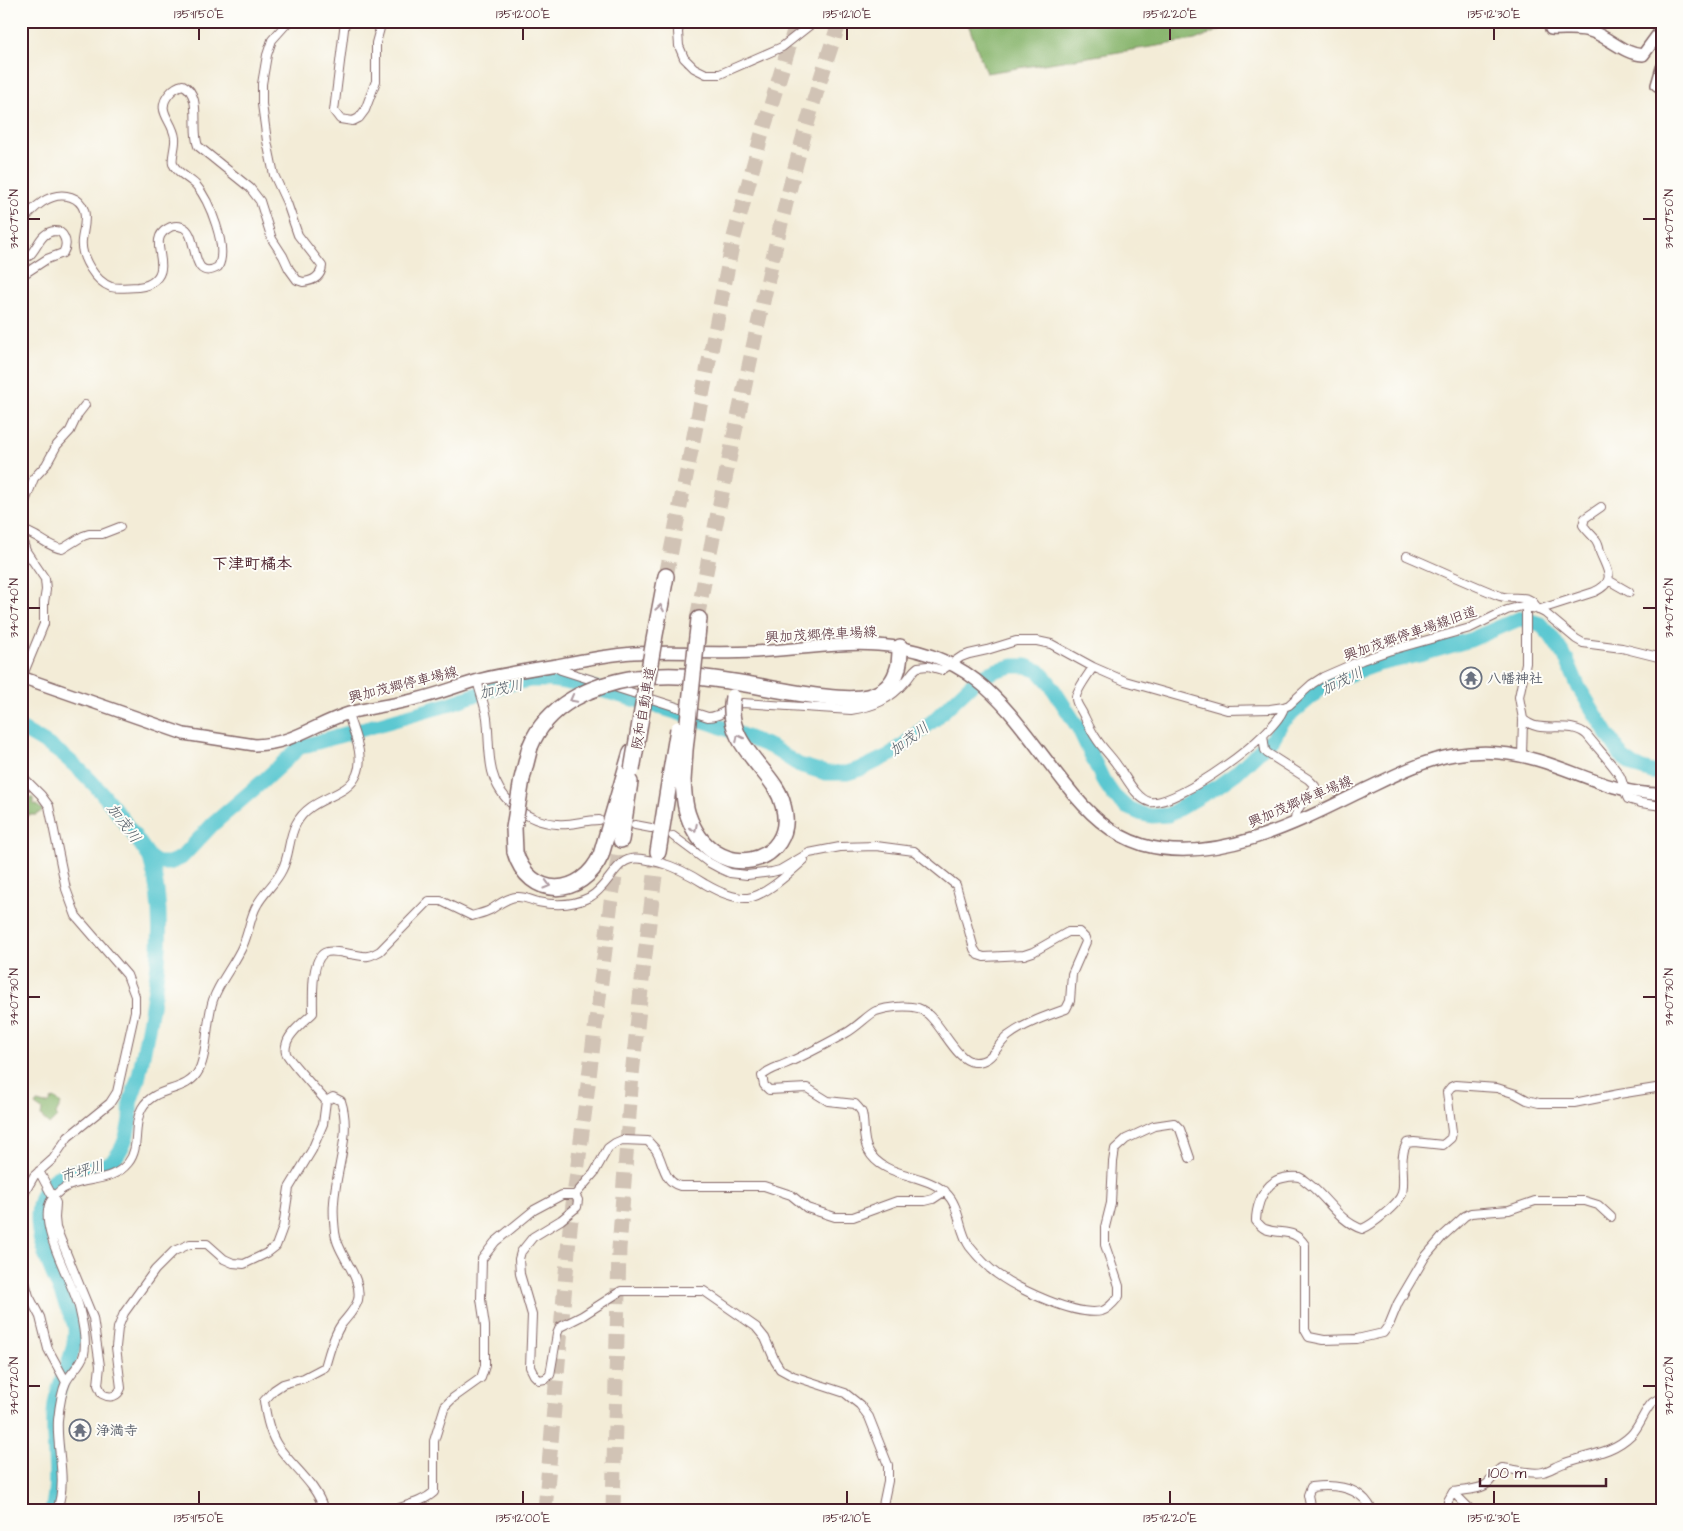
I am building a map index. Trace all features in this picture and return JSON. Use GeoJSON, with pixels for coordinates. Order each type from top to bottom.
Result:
{"type":"FeatureCollection","features":[{"type":"Feature","properties":{"kind":"highway","name":"阪和自動車道"},"geometry":{"type":"LineString","coordinates":[[621,840],[629,769],[639,728],[666,576]]}},
{"type":"Feature","properties":{"kind":"highway"},"geometry":{"type":"LineString","coordinates":[[658,852],[677,779],[698,619]]}},
{"type":"Feature","properties":{"kind":"highway"},"geometry":{"type":"LineString","coordinates":[[629,769],[601,855],[594,869],[582,880],[564,888],[544,886],[526,874],[515,852],[514,828],[522,779],[530,746],[541,725],[560,706],[608,684],[635,678],[660,676],[692,677],[825,698],[850,699],[872,696],[884,690],[892,682],[898,671],[900,648]]}},
{"type":"Feature","properties":{"kind":"highway"},"geometry":{"type":"LineString","coordinates":[[677,779],[688,814],[700,840],[713,852],[729,860],[745,861],[760,857],[774,848],[785,824],[784,807],[771,782],[744,747],[736,732],[731,712],[733,697],[741,684]]}},
{"type":"Feature","properties":{"kind":"main road"},"geometry":{"type":"LineString","coordinates":[[1549,21],[1551,29],[1586,30],[1634,54],[1643,55],[1662,29]]}},
{"type":"Feature","properties":{"kind":"main road"},"geometry":{"type":"LineString","coordinates":[[1662,68],[1657,85],[1662,84]]}},
{"type":"Feature","properties":{"kind":"main road","name":"興加茂郷停車場線"},"geometry":{"type":"LineString","coordinates":[[22,677],[184,734],[256,745],[277,743],[294,738],[348,714],[416,700],[506,673],[637,653],[760,652],[861,644],[900,648],[951,663],[964,670],[986,687],[1012,714],[1058,776],[1087,810],[1103,825],[1145,846],[1163,849],[1197,850],[1253,839],[1295,823],[1387,779],[1433,760],[1472,752],[1492,752],[1522,756],[1548,763],[1625,790],[1662,794]]}},
{"type":"Feature","properties":{"kind":"street"},"geometry":{"type":"LineString","coordinates":[[21,224],[30,213],[48,198],[67,196],[79,201],[84,211],[82,241],[86,259],[92,271],[100,280],[112,287],[148,285],[156,279],[160,274],[162,266],[158,240],[163,232],[173,226],[182,227],[189,233],[199,266],[208,269],[218,267],[221,261],[222,249],[218,228],[199,190],[175,167],[172,161],[175,151],[175,136],[165,114],[164,105],[169,94],[178,86],[183,85],[189,89],[193,98],[198,146],[257,195],[272,238],[294,277],[303,282],[316,278],[322,270],[322,266],[298,235],[287,203],[274,175],[266,141],[262,104],[262,84],[266,54],[272,40],[289,21]]}},
{"type":"Feature","properties":{"kind":"street"},"geometry":{"type":"LineString","coordinates":[[345,21],[334,111],[340,119],[353,121],[359,118],[365,110],[376,81],[376,44],[382,21]]}},
{"type":"Feature","properties":{"kind":"street"},"geometry":{"type":"LineString","coordinates":[[680,21],[678,32],[679,46],[684,58],[694,68],[706,74],[720,74],[782,47],[815,21]]}},
{"type":"Feature","properties":{"kind":"street"},"geometry":{"type":"LineString","coordinates":[[21,255],[29,256],[48,232],[58,231],[65,239],[66,245],[63,253],[46,259],[21,276]]}},
{"type":"Feature","properties":{"kind":"street"},"geometry":{"type":"LineString","coordinates":[[21,512],[34,478],[46,465],[57,445],[70,431],[78,414],[85,405]]}},
{"type":"Feature","properties":{"kind":"street"},"geometry":{"type":"LineString","coordinates":[[1408,556],[1501,596],[1530,599],[1535,603],[1538,610],[1594,592],[1602,588],[1608,580],[1609,571],[1598,543],[1583,525],[1585,518],[1601,507]]}},
{"type":"Feature","properties":{"kind":"street"},"geometry":{"type":"LineString","coordinates":[[21,530],[34,533],[57,549],[62,550],[84,536],[102,534],[120,527]]}},
{"type":"Feature","properties":{"kind":"street"},"geometry":{"type":"LineString","coordinates":[[21,537],[26,551],[45,579],[46,590],[44,624],[22,677]]}},
{"type":"Feature","properties":{"kind":"street"},"geometry":{"type":"LineString","coordinates":[[1608,580],[1629,592]]}},
{"type":"Feature","properties":{"kind":"street"},"geometry":{"type":"LineString","coordinates":[[1522,756],[1523,719],[1519,698],[1526,664],[1526,609]]}},
{"type":"Feature","properties":{"kind":"street","name":"興加茂郷停車場線旧道"},"geometry":{"type":"LineString","coordinates":[[553,666],[708,717],[714,717],[722,715],[734,705],[742,702],[842,710],[869,707],[880,703],[892,695],[918,667],[928,666],[942,670],[969,654],[1016,641],[1031,640],[1051,644],[1093,667],[1125,681],[1221,709],[1259,710],[1284,707],[1292,703],[1318,680],[1362,660],[1470,628],[1507,610],[1538,610],[1551,617],[1583,643],[1622,648],[1662,658]]}},
{"type":"Feature","properties":{"kind":"street"},"geometry":{"type":"LineString","coordinates":[[1093,667],[1077,695],[1078,704],[1095,738],[1134,789],[1149,802],[1176,796],[1200,782],[1263,735],[1282,714],[1284,707]]}},
{"type":"Feature","properties":{"kind":"street"},"geometry":{"type":"LineString","coordinates":[[477,683],[484,705],[492,771],[499,788],[511,803],[528,815],[551,824],[599,820]]}},
{"type":"Feature","properties":{"kind":"street"},"geometry":{"type":"LineString","coordinates":[[57,1510],[62,1487],[58,1419],[66,1382],[81,1361],[84,1351],[84,1340],[77,1300],[48,1226],[47,1213],[53,1198],[61,1190],[72,1184],[108,1177],[124,1168],[133,1156],[138,1119],[145,1103],[158,1093],[186,1084],[197,1074],[203,1059],[208,1018],[214,999],[220,984],[244,943],[255,907],[278,878],[284,867],[295,825],[308,809],[317,802],[343,790],[351,784],[357,775],[360,759],[348,714]]}},
{"type":"Feature","properties":{"kind":"street"},"geometry":{"type":"LineString","coordinates":[[1523,719],[1533,726],[1573,729],[1584,733],[1618,774],[1626,797],[1630,800],[1662,806]]}},
{"type":"Feature","properties":{"kind":"street"},"geometry":{"type":"LineString","coordinates":[[1263,735],[1265,750],[1272,757],[1308,779],[1315,786],[1297,811],[1294,818],[1295,823]]}},
{"type":"Feature","properties":{"kind":"street"},"geometry":{"type":"LineString","coordinates":[[21,775],[49,806],[66,889],[76,916],[127,975],[136,1002],[117,1092],[114,1098],[68,1137],[53,1159],[30,1182],[21,1199]]}},
{"type":"Feature","properties":{"kind":"street"},"geometry":{"type":"LineString","coordinates":[[635,826],[651,828]]}},
{"type":"Feature","properties":{"kind":"street"},"geometry":{"type":"LineString","coordinates":[[673,836],[708,862],[738,875],[756,875],[780,870],[814,851],[840,847],[867,846],[914,851],[956,885],[974,949],[978,955],[984,957],[1024,955],[1033,952],[1068,932],[1080,932],[1085,938],[1086,942],[1072,974],[1070,1001],[1066,1009],[1039,1018],[1011,1034],[1002,1041],[994,1054],[983,1061],[972,1062],[962,1056],[927,1014],[918,1008],[893,1007],[874,1012],[847,1033],[785,1064],[768,1070],[762,1076],[764,1085],[769,1090],[807,1088],[828,1101],[855,1104],[862,1112],[864,1135],[868,1150],[877,1161],[887,1168],[929,1183],[945,1192],[955,1202],[960,1227],[969,1246],[997,1274],[1034,1295],[1061,1305],[1084,1311],[1103,1311],[1119,1296],[1119,1286],[1106,1245],[1106,1227],[1111,1202],[1115,1149],[1126,1138],[1154,1126],[1174,1123],[1180,1129],[1190,1158]]}},
{"type":"Feature","properties":{"kind":"street"},"geometry":{"type":"LineString","coordinates":[[39,1171],[57,1207],[56,1228],[86,1299],[95,1326],[96,1349],[100,1366],[98,1388],[102,1394],[112,1396],[118,1393],[121,1388],[116,1343],[116,1332],[120,1321],[154,1270],[174,1251],[190,1244],[207,1244],[224,1259],[233,1263],[244,1264],[267,1253],[276,1246],[283,1227],[290,1188],[312,1150],[323,1124],[326,1101],[297,1066],[289,1060],[286,1052],[287,1041],[295,1030],[313,1013],[315,964],[319,956],[326,952],[341,952],[369,957],[380,951],[429,901],[441,901],[472,916],[488,911],[500,902],[514,897],[526,897],[538,902],[548,903],[576,902],[588,898],[600,890],[622,863],[632,859],[674,866],[715,890],[732,896],[747,898],[760,893],[778,882],[814,851]]}},
{"type":"Feature","properties":{"kind":"street"},"geometry":{"type":"LineString","coordinates":[[1611,1217],[1598,1205],[1585,1201],[1535,1201],[1509,1210],[1471,1213],[1464,1216],[1442,1236],[1425,1257],[1398,1303],[1389,1325],[1382,1333],[1357,1339],[1324,1340],[1309,1337],[1305,1330],[1305,1245],[1300,1238],[1289,1232],[1264,1229],[1256,1221],[1256,1212],[1262,1197],[1274,1182],[1278,1179],[1300,1177],[1356,1227],[1362,1229],[1368,1227],[1402,1195],[1403,1156],[1407,1143],[1443,1145],[1451,1138],[1452,1132],[1447,1092],[1455,1085],[1497,1088],[1539,1103],[1574,1103],[1662,1087]]}},
{"type":"Feature","properties":{"kind":"street"},"geometry":{"type":"LineString","coordinates":[[324,1510],[321,1500],[310,1482],[277,1445],[266,1419],[264,1401],[274,1390],[283,1384],[304,1378],[325,1368],[340,1326],[349,1316],[357,1301],[356,1281],[335,1235],[334,1202],[345,1136],[345,1113],[341,1101],[333,1097],[326,1101]]}},
{"type":"Feature","properties":{"kind":"street"},"geometry":{"type":"LineString","coordinates":[[393,1510],[418,1502],[434,1492],[434,1441],[445,1406],[481,1378],[485,1366],[485,1326],[481,1299],[482,1258],[495,1242],[534,1210],[562,1195],[575,1195],[594,1173],[608,1148],[616,1142],[622,1140],[648,1141],[656,1150],[666,1176],[674,1184],[680,1186],[764,1186],[792,1195],[807,1208],[835,1218],[853,1217],[897,1201],[925,1201],[945,1192]]}},
{"type":"Feature","properties":{"kind":"street"},"geometry":{"type":"LineString","coordinates":[[575,1195],[578,1200],[577,1207],[561,1220],[533,1236],[520,1252],[520,1274],[532,1315],[530,1367],[534,1376],[539,1380],[550,1375],[557,1334],[560,1327],[582,1316],[621,1291],[704,1291],[756,1327],[765,1338],[780,1369],[793,1376],[845,1393],[860,1405],[869,1417],[888,1465],[888,1481],[882,1510]]}},
{"type":"Feature","properties":{"kind":"street"},"geometry":{"type":"LineString","coordinates":[[21,1268],[29,1296],[40,1318],[48,1349],[66,1382]]}},
{"type":"Feature","properties":{"kind":"street"},"geometry":{"type":"LineString","coordinates":[[1448,1510],[1448,1500],[1454,1492],[1488,1484],[1495,1473],[1502,1468],[1526,1472],[1543,1472],[1565,1462],[1599,1454],[1620,1444],[1641,1423],[1652,1403],[1662,1397]]}},
{"type":"Feature","properties":{"kind":"street"},"geometry":{"type":"LineString","coordinates":[[1310,1510],[1308,1495],[1311,1488],[1316,1487],[1338,1487],[1352,1490],[1365,1497],[1372,1510]]}},
{"type":"Feature","properties":{"kind":"street"},"geometry":{"type":"LineString","coordinates":[[1454,1492],[1471,1510]]}},
{"type":"Feature","properties":{"kind":"green space"},"geometry":{"type":"Polygon","coordinates":[[[967,21],[1241,21],[1195,40],[986,73],[967,21]]]}},
{"type":"Feature","properties":{"kind":"green space"},"geometry":{"type":"Polygon","coordinates":[[[21,798],[33,798],[33,803],[43,810],[36,815],[27,815],[25,825],[21,826],[21,798]]]}},
{"type":"Feature","properties":{"kind":"green space"},"geometry":{"type":"Polygon","coordinates":[[[53,1098],[61,1104],[56,1114],[57,1117],[49,1125],[41,1116],[42,1110],[35,1105],[37,1102],[49,1103],[53,1098]]]}},
{"type":"Feature","properties":{"kind":"waterway","name":"加茂川"},"geometry":{"type":"LineString","coordinates":[[21,729],[54,749],[83,773],[114,808],[150,858],[158,863],[169,863],[181,858],[213,824],[300,747],[443,706],[501,686],[530,680],[551,680],[579,684],[714,724],[771,747],[799,765],[826,773],[847,773],[863,768],[892,754],[934,720],[978,678],[997,670],[1013,666],[1026,666],[1039,671],[1048,681],[1079,729],[1103,780],[1114,796],[1126,807],[1142,814],[1152,816],[1168,815],[1218,786],[1236,773],[1274,737],[1282,722],[1324,686],[1342,677],[1379,664],[1470,640],[1521,618],[1540,624],[1551,636],[1567,660],[1579,688],[1622,757],[1636,767],[1662,773]]}},
{"type":"Feature","properties":{"kind":"waterway","name":"市坪川"},"geometry":{"type":"LineString","coordinates":[[52,1510],[56,1484],[55,1404],[71,1356],[75,1328],[42,1245],[39,1232],[39,1206],[42,1194],[54,1179],[70,1172],[110,1162],[117,1156],[127,1136],[130,1104],[138,1079],[158,966],[159,912],[150,858]]}},
{"type":"Feature","properties":{"kind":"tunnel"},"geometry":{"type":"LineString","coordinates":[[666,576],[733,241],[761,137],[797,21]]}},
{"type":"Feature","properties":{"kind":"tunnel"},"geometry":{"type":"LineString","coordinates":[[697,619],[758,322],[778,235],[812,106],[840,21]]}},
{"type":"Feature","properties":{"kind":"tunnel"},"geometry":{"type":"LineString","coordinates":[[545,1510],[570,1228],[611,902],[621,840]]}},
{"type":"Feature","properties":{"kind":"tunnel"},"geometry":{"type":"LineString","coordinates":[[613,1510],[619,1249],[632,1075],[658,852]]}},
{"type":"Feature","properties":{"kind":"place","name":"八幡神社"},"geometry":{"type":"Point","coordinates":[1471,678]}},
{"type":"Feature","properties":{"kind":"place","name":"浄満寺"},"geometry":{"type":"Point","coordinates":[80,1430]}},
{"type":"Feature","properties":{"kind":"district","name":"下津町橘本"},"geometry":{"type":"Point","coordinates":[252,563]}}]}
